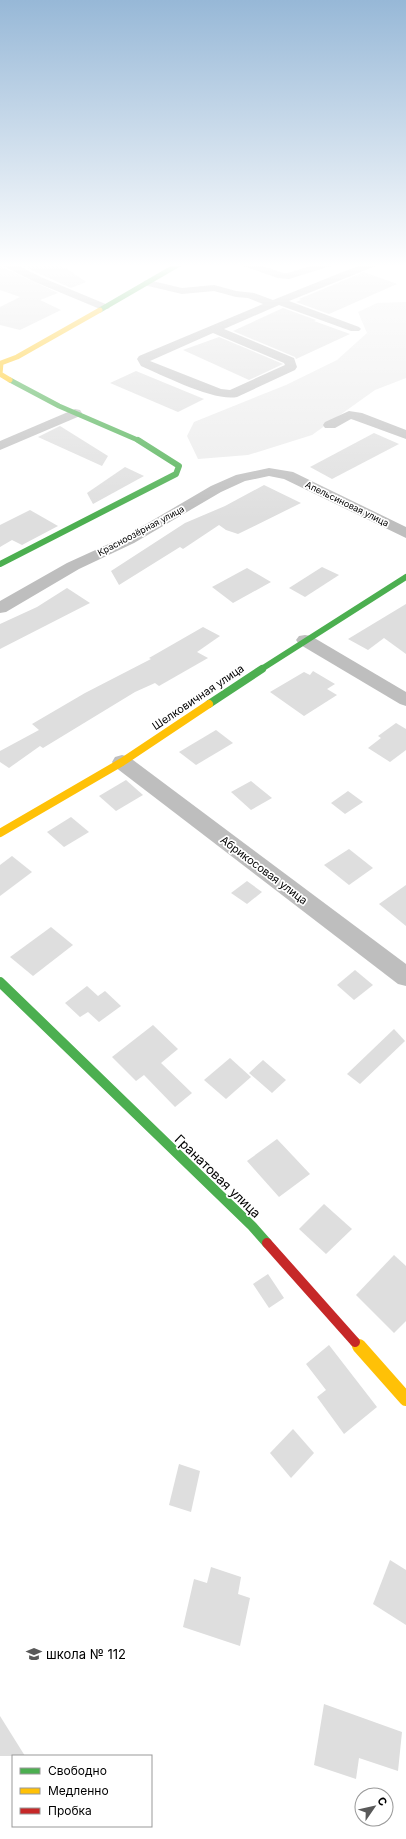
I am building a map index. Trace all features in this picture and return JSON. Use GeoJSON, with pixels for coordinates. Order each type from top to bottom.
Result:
{"type":"FeatureCollection","features":[{"type":"Feature","properties":{"kind":"street"},"geometry":{"type":"LineString","coordinates":[[0,564],[176,474],[180,466],[164,454],[111,426],[74,413],[29,392],[0,374],[0,363],[18,357],[32,349]]}},
{"type":"Feature","properties":{"kind":"street"},"geometry":{"type":"LineString","coordinates":[[167,349],[143,359],[145,363],[219,393],[232,394],[291,367],[290,361],[261,349]]}},
{"type":"Feature","properties":{"kind":"street"},"geometry":{"type":"LineString","coordinates":[[0,446],[74,413]]}},
{"type":"Feature","properties":{"kind":"street"},"geometry":{"type":"LineString","coordinates":[[330,425],[349,415],[356,416],[406,435]]}},
{"type":"Feature","properties":{"kind":"street","name":"Красноозёрная улица"},"geometry":{"type":"LineString","coordinates":[[0,608],[73,566],[136,536],[189,506],[216,488],[241,478],[269,472],[288,475]]}},
{"type":"Feature","properties":{"kind":"street","name":"Апельсиновая улица"},"geometry":{"type":"LineString","coordinates":[[288,475],[406,534]]}},
{"type":"Feature","properties":{"kind":"street","name":"Шелковичная улица"},"geometry":{"type":"LineString","coordinates":[[0,833],[122,762],[305,640],[406,577]]}},
{"type":"Feature","properties":{"kind":"street"},"geometry":{"type":"LineString","coordinates":[[305,640],[406,700]]}},
{"type":"Feature","properties":{"kind":"street","name":"Абрикосовая улица"},"geometry":{"type":"LineString","coordinates":[[122,762],[406,977]]}},
{"type":"Feature","properties":{"kind":"street","name":"Гранатовая улица"},"geometry":{"type":"LineString","coordinates":[[0,982],[252,1226],[406,1399]]}},
{"type":"Feature","properties":{"kind":"shaded area"},"geometry":{"type":"Polygon","coordinates":[[[349,349],[406,349],[406,378],[375,390],[312,435],[248,455],[198,459],[187,436],[194,422],[286,385],[337,360],[349,349]]]}},
{"type":"Feature","properties":{"kind":"building"},"geometry":{"type":"Polygon","coordinates":[[[247,349],[283,364],[249,380],[183,350],[247,349]]]}},
{"type":"Feature","properties":{"kind":"building"},"geometry":{"type":"Polygon","coordinates":[[[275,349],[318,349],[296,359],[295,357],[275,349]]]}},
{"type":"Feature","properties":{"kind":"building"},"geometry":{"type":"Polygon","coordinates":[[[136,371],[204,399],[178,412],[110,383],[136,371]]]}},
{"type":"Feature","properties":{"kind":"building"},"geometry":{"type":"Polygon","coordinates":[[[60,426],[108,456],[102,466],[38,437],[60,426]]]}},
{"type":"Feature","properties":{"kind":"building"},"geometry":{"type":"Polygon","coordinates":[[[374,433],[399,444],[332,479],[310,467],[374,433]]]}},
{"type":"Feature","properties":{"kind":"building"},"geometry":{"type":"Polygon","coordinates":[[[125,467],[144,476],[93,504],[87,493],[125,467]]]}},
{"type":"Feature","properties":{"kind":"building"},"geometry":{"type":"Polygon","coordinates":[[[264,485],[301,503],[238,534],[226,530],[219,525],[183,549],[180,547],[119,585],[111,571],[185,523],[225,506],[264,485]]]}},
{"type":"Feature","properties":{"kind":"building"},"geometry":{"type":"Polygon","coordinates":[[[30,510],[58,526],[22,545],[12,540],[0,547],[0,525],[30,510]]]}},
{"type":"Feature","properties":{"kind":"building"},"geometry":{"type":"Polygon","coordinates":[[[322,567],[339,575],[305,597],[289,588],[322,567]]]}},
{"type":"Feature","properties":{"kind":"building"},"geometry":{"type":"Polygon","coordinates":[[[247,568],[271,582],[233,603],[212,587],[247,568]]]}},
{"type":"Feature","properties":{"kind":"building"},"geometry":{"type":"Polygon","coordinates":[[[67,588],[90,603],[0,649],[0,624],[37,607],[67,588]]]}},
{"type":"Feature","properties":{"kind":"building"},"geometry":{"type":"Polygon","coordinates":[[[406,604],[406,654],[384,638],[368,650],[348,639],[406,604]]]}},
{"type":"Feature","properties":{"kind":"building"},"geometry":{"type":"Polygon","coordinates":[[[203,627],[220,636],[197,652],[208,658],[159,686],[155,683],[135,692],[43,748],[40,746],[9,768],[0,762],[0,751],[39,730],[32,724],[85,693],[151,659],[149,658],[203,627]]]}},
{"type":"Feature","properties":{"kind":"building"},"geometry":{"type":"Polygon","coordinates":[[[313,671],[335,684],[327,689],[337,695],[304,716],[270,692],[304,672],[310,675],[313,671]]]}},
{"type":"Feature","properties":{"kind":"building"},"geometry":{"type":"Polygon","coordinates":[[[396,723],[406,729],[406,750],[390,762],[368,748],[381,738],[378,736],[396,723]]]}},
{"type":"Feature","properties":{"kind":"building"},"geometry":{"type":"Polygon","coordinates":[[[216,730],[233,743],[196,765],[179,752],[216,730]]]}},
{"type":"Feature","properties":{"kind":"building"},"geometry":{"type":"Polygon","coordinates":[[[126,780],[143,795],[116,811],[99,796],[126,780]]]}},
{"type":"Feature","properties":{"kind":"building"},"geometry":{"type":"Polygon","coordinates":[[[251,781],[272,798],[251,810],[231,792],[251,781]]]}},
{"type":"Feature","properties":{"kind":"building"},"geometry":{"type":"Polygon","coordinates":[[[348,791],[363,802],[345,814],[331,803],[348,791]]]}},
{"type":"Feature","properties":{"kind":"building"},"geometry":{"type":"Polygon","coordinates":[[[71,817],[89,832],[64,847],[47,832],[71,817]]]}},
{"type":"Feature","properties":{"kind":"building"},"geometry":{"type":"Polygon","coordinates":[[[349,849],[373,868],[349,885],[324,865],[349,849]]]}},
{"type":"Feature","properties":{"kind":"building"},"geometry":{"type":"Polygon","coordinates":[[[12,856],[32,872],[0,896],[0,865],[12,856]]]}},
{"type":"Feature","properties":{"kind":"building"},"geometry":{"type":"Polygon","coordinates":[[[247,881],[262,892],[247,904],[231,893],[247,881]]]}},
{"type":"Feature","properties":{"kind":"building"},"geometry":{"type":"Polygon","coordinates":[[[406,885],[406,926],[379,904],[406,885]]]}},
{"type":"Feature","properties":{"kind":"building"},"geometry":{"type":"Polygon","coordinates":[[[51,927],[73,945],[33,976],[10,957],[51,927]]]}},
{"type":"Feature","properties":{"kind":"building"},"geometry":{"type":"Polygon","coordinates":[[[355,970],[373,985],[354,1000],[337,985],[355,970]]]}},
{"type":"Feature","properties":{"kind":"building"},"geometry":{"type":"Polygon","coordinates":[[[87,986],[98,996],[105,991],[121,1006],[99,1022],[88,1012],[80,1017],[65,1003],[87,986]]]}},
{"type":"Feature","properties":{"kind":"building"},"geometry":{"type":"Polygon","coordinates":[[[153,1025],[178,1049],[161,1063],[192,1093],[175,1107],[144,1075],[136,1081],[112,1057],[153,1025]]]}},
{"type":"Feature","properties":{"kind":"building"},"geometry":{"type":"Polygon","coordinates":[[[394,1029],[405,1041],[360,1084],[347,1074],[394,1029]]]}},
{"type":"Feature","properties":{"kind":"building"},"geometry":{"type":"Polygon","coordinates":[[[230,1058],[251,1077],[226,1099],[204,1080],[230,1058]]]}},
{"type":"Feature","properties":{"kind":"building"},"geometry":{"type":"Polygon","coordinates":[[[263,1060],[286,1080],[272,1093],[249,1073],[263,1060]]]}},
{"type":"Feature","properties":{"kind":"building"},"geometry":{"type":"Polygon","coordinates":[[[277,1139],[310,1174],[279,1197],[247,1161],[277,1139]]]}},
{"type":"Feature","properties":{"kind":"building"},"geometry":{"type":"Polygon","coordinates":[[[324,1204],[352,1229],[326,1254],[299,1229],[324,1204]]]}},
{"type":"Feature","properties":{"kind":"building"},"geometry":{"type":"Polygon","coordinates":[[[394,1255],[406,1266],[406,1321],[394,1333],[356,1295],[394,1255]]]}},
{"type":"Feature","properties":{"kind":"building"},"geometry":{"type":"Polygon","coordinates":[[[268,1274],[284,1298],[269,1308],[253,1284],[268,1274]]]}},
{"type":"Feature","properties":{"kind":"building"},"geometry":{"type":"Polygon","coordinates":[[[329,1345],[377,1407],[344,1434],[317,1397],[326,1390],[306,1364],[329,1345]]]}},
{"type":"Feature","properties":{"kind":"building"},"geometry":{"type":"Polygon","coordinates":[[[293,1429],[314,1453],[291,1478],[270,1453],[293,1429]]]}},
{"type":"Feature","properties":{"kind":"building"},"geometry":{"type":"Polygon","coordinates":[[[179,1464],[200,1471],[191,1512],[169,1505],[179,1464]]]}},
{"type":"Feature","properties":{"kind":"building"},"geometry":{"type":"Polygon","coordinates":[[[390,1560],[406,1570],[406,1625],[373,1604],[390,1560]]]}},
{"type":"Feature","properties":{"kind":"building"},"geometry":{"type":"Polygon","coordinates":[[[211,1567],[241,1577],[238,1594],[250,1598],[240,1646],[183,1627],[194,1579],[207,1583],[211,1567]]]}},
{"type":"Feature","properties":{"kind":"building"},"geometry":{"type":"Polygon","coordinates":[[[324,1704],[402,1732],[398,1771],[359,1758],[356,1779],[314,1765],[324,1704]]]}},
{"type":"Feature","properties":{"kind":"building"},"geometry":{"type":"Polygon","coordinates":[[[0,1716],[24,1755],[0,1756],[0,1716]]]}},
{"type":"Feature","properties":{"kind":"traffic: fast"},"geometry":{"type":"LineString","coordinates":[[0,564],[176,474],[179,466],[155,449],[142,442],[59,406],[10,380]]}},
{"type":"Feature","properties":{"kind":"traffic: fast"},"geometry":{"type":"LineString","coordinates":[[209,704],[305,640],[406,577]]}},
{"type":"Feature","properties":{"kind":"traffic: fast"},"geometry":{"type":"LineString","coordinates":[[0,982],[252,1226],[267,1243]]}},
{"type":"Feature","properties":{"kind":"traffic: slow"},"geometry":{"type":"LineString","coordinates":[[10,380],[0,374],[1,363],[17,357],[31,349]]}},
{"type":"Feature","properties":{"kind":"traffic: slow"},"geometry":{"type":"LineString","coordinates":[[0,833],[122,762],[209,704]]}},
{"type":"Feature","properties":{"kind":"traffic: slow"},"geometry":{"type":"LineString","coordinates":[[355,1342],[406,1399]]}},
{"type":"Feature","properties":{"kind":"traffic: jam"},"geometry":{"type":"LineString","coordinates":[[267,1243],[355,1342]]}},
{"type":"Feature","properties":{"kind":"place","name":"школа № 112"},"geometry":{"type":"Point","coordinates":[34,1654]}}]}
